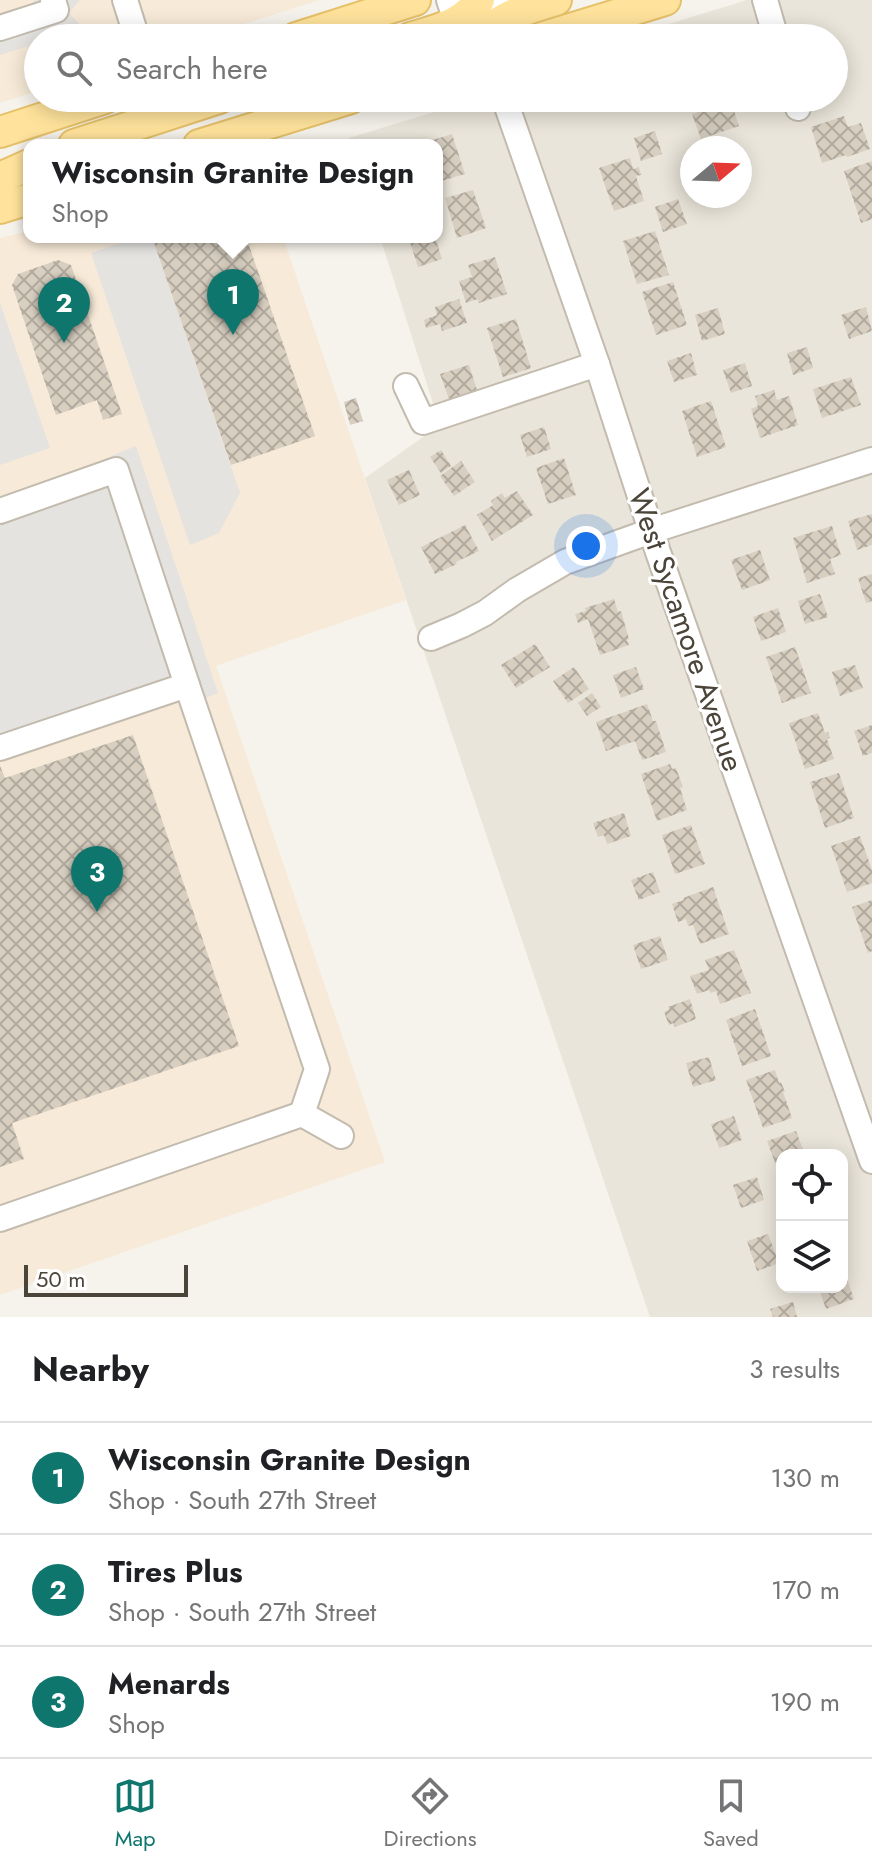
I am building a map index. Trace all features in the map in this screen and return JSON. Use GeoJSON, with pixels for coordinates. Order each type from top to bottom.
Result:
{"type":"FeatureCollection","features":[{"type":"Feature","properties":{"kind":"main road"},"geometry":{"type":"LineString","coordinates":[[348,22],[370,0]]}},
{"type":"Feature","properties":{"kind":"main road"},"geometry":{"type":"LineString","coordinates":[[342,24],[415,0]]}},
{"type":"Feature","properties":{"kind":"main road"},"geometry":{"type":"LineString","coordinates":[[481,19],[556,0]]}},
{"type":"Feature","properties":{"kind":"main road"},"geometry":{"type":"LineString","coordinates":[[587,24],[665,0]]}},
{"type":"Feature","properties":{"kind":"main road"},"geometry":{"type":"LineString","coordinates":[[0,132],[62,112]]}},
{"type":"Feature","properties":{"kind":"main road"},"geometry":{"type":"LineString","coordinates":[[93,139],[176,112]]}},
{"type":"Feature","properties":{"kind":"main road"},"geometry":{"type":"LineString","coordinates":[[218,139],[306,112]]}},
{"type":"Feature","properties":{"kind":"main road"},"geometry":{"type":"LineString","coordinates":[[0,178],[23,168]]}},
{"type":"Feature","properties":{"kind":"main road"},"geometry":{"type":"LineString","coordinates":[[0,208],[23,201]]}},
{"type":"Feature","properties":{"kind":"street"},"geometry":{"type":"LineString","coordinates":[[6,22],[56,10],[53,0]]}},
{"type":"Feature","properties":{"kind":"street"},"geometry":{"type":"LineString","coordinates":[[125,0],[133,24]]}},
{"type":"Feature","properties":{"kind":"street"},"geometry":{"type":"LineString","coordinates":[[765,0],[772,24]]}},
{"type":"Feature","properties":{"kind":"street","name":"West Sycamore Avenue"},"geometry":{"type":"LineString","coordinates":[[509,112],[597,364],[651,531],[872,1161]]}},
{"type":"Feature","properties":{"kind":"street"},"geometry":{"type":"LineString","coordinates":[[406,386],[423,422],[597,364]]}},
{"type":"Feature","properties":{"kind":"street"},"geometry":{"type":"LineString","coordinates":[[431,638],[485,613],[565,562],[872,460]]}},
{"type":"Feature","properties":{"kind":"street"},"geometry":{"type":"LineString","coordinates":[[0,511],[116,470],[317,1069],[302,1114]]}},
{"type":"Feature","properties":{"kind":"street"},"geometry":{"type":"LineString","coordinates":[[0,748],[187,685]]}},
{"type":"Feature","properties":{"kind":"street"},"geometry":{"type":"LineString","coordinates":[[0,1219],[302,1114],[341,1136]]}},
{"type":"Feature","properties":{"kind":"shaded area"},"geometry":{"type":"Polygon","coordinates":[[[0,0],[320,0],[244,24],[24,24],[24,95],[0,103],[0,0]]]}},
{"type":"Feature","properties":{"kind":"shaded area"},"geometry":{"type":"Polygon","coordinates":[[[35,0],[80,0],[69,13],[79,24],[24,24],[24,47],[0,55],[0,22],[15,16],[12,11],[35,0]]]}},
{"type":"Feature","properties":{"kind":"shaded area"},"geometry":{"type":"Polygon","coordinates":[[[747,0],[872,0],[872,1317],[650,1317],[365,478],[440,425],[382,243],[443,243],[443,139],[349,139],[434,112],[848,112],[848,24],[669,24],[747,0]]]}},
{"type":"Feature","properties":{"kind":"shaded area"},"geometry":{"type":"Polygon","coordinates":[[[23,232],[23,243],[285,243],[406,600],[216,666],[385,1162],[0,1295],[0,238],[23,232]]]}},
{"type":"Feature","properties":{"kind":"shaded area"},"geometry":{"type":"Polygon","coordinates":[[[120,243],[154,243],[240,493],[219,533],[190,545],[91,253],[120,243]]]}},
{"type":"Feature","properties":{"kind":"shaded area"},"geometry":{"type":"Polygon","coordinates":[[[0,303],[50,448],[0,465],[0,303]]]}},
{"type":"Feature","properties":{"kind":"shaded area"},"geometry":{"type":"Polygon","coordinates":[[[136,446],[218,693],[193,703],[184,675],[0,737],[0,524],[119,483],[111,456],[136,446]]]}},
{"type":"Feature","properties":{"kind":"building"},"geometry":{"type":"Polygon","coordinates":[[[735,112],[739,126],[710,136],[700,136],[692,114],[735,112]]]}},
{"type":"Feature","properties":{"kind":"building"},"geometry":{"type":"Polygon","coordinates":[[[844,116],[848,127],[861,123],[870,149],[822,163],[811,127],[844,116]]]}},
{"type":"Feature","properties":{"kind":"building"},"geometry":{"type":"Polygon","coordinates":[[[655,131],[662,154],[641,161],[634,138],[655,131]]]}},
{"type":"Feature","properties":{"kind":"building"},"geometry":{"type":"Polygon","coordinates":[[[452,134],[465,174],[443,181],[443,139],[436,139],[452,134]]]}},
{"type":"Feature","properties":{"kind":"building"},"geometry":{"type":"Polygon","coordinates":[[[630,158],[633,169],[639,167],[641,175],[636,176],[644,201],[614,211],[599,168],[630,158]]]}},
{"type":"Feature","properties":{"kind":"building"},"geometry":{"type":"Polygon","coordinates":[[[872,161],[872,219],[861,223],[844,171],[872,161]]]}},
{"type":"Feature","properties":{"kind":"building"},"geometry":{"type":"Polygon","coordinates":[[[473,190],[486,228],[457,238],[445,198],[473,190]]]}},
{"type":"Feature","properties":{"kind":"building"},"geometry":{"type":"Polygon","coordinates":[[[678,199],[687,224],[663,232],[655,207],[678,199]]]}},
{"type":"Feature","properties":{"kind":"building"},"geometry":{"type":"Polygon","coordinates":[[[655,231],[669,275],[637,284],[623,241],[655,231]]]}},
{"type":"Feature","properties":{"kind":"building"},"geometry":{"type":"Polygon","coordinates":[[[154,243],[248,243],[315,436],[231,465],[154,243]]]}},
{"type":"Feature","properties":{"kind":"building"},"geometry":{"type":"Polygon","coordinates":[[[410,243],[437,243],[442,259],[418,267],[410,243]]]}},
{"type":"Feature","properties":{"kind":"building"},"geometry":{"type":"Polygon","coordinates":[[[495,257],[507,294],[479,303],[478,299],[466,303],[459,281],[472,277],[468,265],[495,257]]]}},
{"type":"Feature","properties":{"kind":"building"},"geometry":{"type":"Polygon","coordinates":[[[58,260],[71,265],[122,414],[103,420],[97,400],[56,415],[12,285],[18,274],[58,260]]]}},
{"type":"Feature","properties":{"kind":"building"},"geometry":{"type":"Polygon","coordinates":[[[673,282],[687,325],[656,335],[642,292],[673,282]]]}},
{"type":"Feature","properties":{"kind":"building"},"geometry":{"type":"Polygon","coordinates":[[[459,299],[467,323],[442,331],[440,324],[426,328],[424,320],[437,315],[435,307],[459,299]]]}},
{"type":"Feature","properties":{"kind":"building"},"geometry":{"type":"Polygon","coordinates":[[[866,307],[872,331],[849,339],[841,315],[866,307]]]}},
{"type":"Feature","properties":{"kind":"building"},"geometry":{"type":"Polygon","coordinates":[[[718,308],[725,334],[702,341],[695,315],[718,308]]]}},
{"type":"Feature","properties":{"kind":"building"},"geometry":{"type":"Polygon","coordinates":[[[516,319],[531,368],[503,377],[487,328],[516,319]]]}},
{"type":"Feature","properties":{"kind":"building"},"geometry":{"type":"Polygon","coordinates":[[[807,347],[813,368],[793,375],[787,353],[807,347]]]}},
{"type":"Feature","properties":{"kind":"building"},"geometry":{"type":"Polygon","coordinates":[[[691,353],[697,375],[674,382],[667,361],[691,353]]]}},
{"type":"Feature","properties":{"kind":"building"},"geometry":{"type":"Polygon","coordinates":[[[745,363],[752,386],[731,393],[723,370],[745,363]]]}},
{"type":"Feature","properties":{"kind":"building"},"geometry":{"type":"Polygon","coordinates":[[[469,365],[477,390],[449,399],[440,374],[469,365]]]}},
{"type":"Feature","properties":{"kind":"building"},"geometry":{"type":"Polygon","coordinates":[[[851,377],[861,405],[822,418],[813,389],[851,377]]]}},
{"type":"Feature","properties":{"kind":"building"},"geometry":{"type":"Polygon","coordinates":[[[774,390],[777,400],[789,396],[798,425],[760,438],[751,409],[758,406],[755,396],[774,390]]]}},
{"type":"Feature","properties":{"kind":"building"},"geometry":{"type":"Polygon","coordinates":[[[356,398],[363,421],[350,425],[344,402],[356,398]]]}},
{"type":"Feature","properties":{"kind":"building"},"geometry":{"type":"Polygon","coordinates":[[[711,401],[726,447],[697,457],[682,411],[711,401]]]}},
{"type":"Feature","properties":{"kind":"building"},"geometry":{"type":"Polygon","coordinates":[[[544,427],[551,449],[527,457],[520,435],[544,427]]]}},
{"type":"Feature","properties":{"kind":"building"},"geometry":{"type":"Polygon","coordinates":[[[441,450],[451,466],[441,473],[430,457],[441,450]]]}},
{"type":"Feature","properties":{"kind":"building"},"geometry":{"type":"Polygon","coordinates":[[[564,458],[576,495],[548,504],[536,468],[564,458]]]}},
{"type":"Feature","properties":{"kind":"building"},"geometry":{"type":"Polygon","coordinates":[[[461,461],[475,482],[454,496],[440,476],[461,461]]]}},
{"type":"Feature","properties":{"kind":"building"},"geometry":{"type":"Polygon","coordinates":[[[409,470],[420,495],[399,505],[387,480],[409,470]]]}},
{"type":"Feature","properties":{"kind":"building"},"geometry":{"type":"Polygon","coordinates":[[[517,491],[533,515],[492,541],[477,515],[493,505],[491,501],[502,493],[505,498],[517,491]]]}},
{"type":"Feature","properties":{"kind":"building"},"geometry":{"type":"Polygon","coordinates":[[[872,514],[872,545],[857,550],[848,521],[872,514]]]}},
{"type":"Feature","properties":{"kind":"building"},"geometry":{"type":"Polygon","coordinates":[[[465,525],[479,551],[435,574],[421,547],[465,525]]]}},
{"type":"Feature","properties":{"kind":"building"},"geometry":{"type":"Polygon","coordinates":[[[832,526],[841,555],[830,559],[835,574],[807,583],[793,538],[832,526]]]}},
{"type":"Feature","properties":{"kind":"building"},"geometry":{"type":"Polygon","coordinates":[[[760,550],[770,580],[742,590],[731,560],[760,550]]]}},
{"type":"Feature","properties":{"kind":"building"},"geometry":{"type":"Polygon","coordinates":[[[872,574],[872,601],[866,603],[858,578],[872,574]]]}},
{"type":"Feature","properties":{"kind":"building"},"geometry":{"type":"Polygon","coordinates":[[[820,594],[828,617],[805,624],[798,601],[820,594]]]}},
{"type":"Feature","properties":{"kind":"building"},"geometry":{"type":"Polygon","coordinates":[[[614,599],[618,612],[621,611],[629,645],[600,655],[588,619],[578,623],[575,614],[614,599]]]}},
{"type":"Feature","properties":{"kind":"building"},"geometry":{"type":"Polygon","coordinates":[[[778,608],[786,632],[761,641],[753,617],[778,608]]]}},
{"type":"Feature","properties":{"kind":"building"},"geometry":{"type":"Polygon","coordinates":[[[535,644],[550,667],[516,688],[501,665],[535,644]]]}},
{"type":"Feature","properties":{"kind":"building"},"geometry":{"type":"Polygon","coordinates":[[[795,647],[811,693],[782,703],[766,657],[795,647]]]}},
{"type":"Feature","properties":{"kind":"building"},"geometry":{"type":"Polygon","coordinates":[[[855,665],[863,688],[840,696],[832,672],[855,665]]]}},
{"type":"Feature","properties":{"kind":"building"},"geometry":{"type":"Polygon","coordinates":[[[574,667],[589,689],[568,703],[553,681],[574,667]]]}},
{"type":"Feature","properties":{"kind":"building"},"geometry":{"type":"Polygon","coordinates":[[[636,667],[644,689],[621,698],[613,675],[636,667]]]}},
{"type":"Feature","properties":{"kind":"building"},"geometry":{"type":"Polygon","coordinates":[[[592,693],[601,707],[587,716],[578,703],[592,693]]]}},
{"type":"Feature","properties":{"kind":"building"},"geometry":{"type":"Polygon","coordinates":[[[647,704],[666,752],[642,760],[635,741],[606,751],[596,722],[647,704]]]}},
{"type":"Feature","properties":{"kind":"building"},"geometry":{"type":"Polygon","coordinates":[[[818,713],[825,733],[828,732],[830,738],[827,739],[834,759],[805,769],[789,723],[818,713]]]}},
{"type":"Feature","properties":{"kind":"building"},"geometry":{"type":"Polygon","coordinates":[[[872,725],[872,753],[863,756],[854,731],[872,725]]]}},
{"type":"Feature","properties":{"kind":"building"},"geometry":{"type":"Polygon","coordinates":[[[133,735],[239,1046],[12,1123],[24,1159],[0,1167],[0,766],[5,778],[133,735]]]}},
{"type":"Feature","properties":{"kind":"building"},"geometry":{"type":"Polygon","coordinates":[[[670,764],[672,769],[676,768],[687,810],[657,821],[641,774],[670,764]]]}},
{"type":"Feature","properties":{"kind":"building"},"geometry":{"type":"Polygon","coordinates":[[[839,773],[854,818],[825,828],[810,782],[839,773]]]}},
{"type":"Feature","properties":{"kind":"building"},"geometry":{"type":"Polygon","coordinates":[[[624,813],[631,836],[607,844],[604,835],[598,837],[593,823],[624,813]]]}},
{"type":"Feature","properties":{"kind":"building"},"geometry":{"type":"Polygon","coordinates":[[[691,825],[705,864],[675,874],[662,835],[691,825]]]}},
{"type":"Feature","properties":{"kind":"building"},"geometry":{"type":"Polygon","coordinates":[[[860,836],[872,870],[872,883],[847,892],[831,846],[860,836]]]}},
{"type":"Feature","properties":{"kind":"building"},"geometry":{"type":"Polygon","coordinates":[[[653,872],[660,892],[639,900],[631,880],[653,872]]]}},
{"type":"Feature","properties":{"kind":"building"},"geometry":{"type":"Polygon","coordinates":[[[713,887],[729,934],[700,944],[693,925],[688,926],[686,919],[678,922],[672,904],[713,887]]]}},
{"type":"Feature","properties":{"kind":"building"},"geometry":{"type":"Polygon","coordinates":[[[872,900],[872,951],[868,953],[852,907],[872,900]]]}},
{"type":"Feature","properties":{"kind":"building"},"geometry":{"type":"Polygon","coordinates":[[[660,936],[668,960],[641,969],[633,945],[660,936]]]}},
{"type":"Feature","properties":{"kind":"building"},"geometry":{"type":"Polygon","coordinates":[[[734,950],[751,993],[720,1004],[716,991],[697,994],[690,976],[709,970],[705,960],[734,950]]]}},
{"type":"Feature","properties":{"kind":"building"},"geometry":{"type":"Polygon","coordinates":[[[690,999],[696,1019],[675,1027],[673,1023],[669,1025],[664,1012],[669,1010],[668,1007],[690,999]]]}},
{"type":"Feature","properties":{"kind":"building"},"geometry":{"type":"Polygon","coordinates":[[[755,1009],[771,1056],[742,1066],[726,1020],[755,1009]]]}},
{"type":"Feature","properties":{"kind":"building"},"geometry":{"type":"Polygon","coordinates":[[[709,1057],[716,1080],[693,1087],[686,1063],[709,1057]]]}},
{"type":"Feature","properties":{"kind":"building"},"geometry":{"type":"Polygon","coordinates":[[[775,1070],[792,1118],[763,1128],[746,1080],[775,1070]]]}},
{"type":"Feature","properties":{"kind":"building"},"geometry":{"type":"Polygon","coordinates":[[[734,1116],[742,1140],[719,1148],[711,1124],[734,1116]]]}},
{"type":"Feature","properties":{"kind":"building"},"geometry":{"type":"Polygon","coordinates":[[[796,1131],[803,1149],[776,1149],[776,1165],[767,1141],[796,1131]]]}},
{"type":"Feature","properties":{"kind":"building"},"geometry":{"type":"Polygon","coordinates":[[[757,1177],[764,1200],[741,1208],[733,1185],[757,1177]]]}},
{"type":"Feature","properties":{"kind":"building"},"geometry":{"type":"Polygon","coordinates":[[[768,1234],[776,1264],[757,1271],[747,1241],[768,1234]]]}},
{"type":"Feature","properties":{"kind":"building"},"geometry":{"type":"Polygon","coordinates":[[[848,1282],[854,1299],[826,1309],[820,1293],[848,1293],[848,1282]]]}},
{"type":"Feature","properties":{"kind":"building"},"geometry":{"type":"Polygon","coordinates":[[[793,1302],[797,1317],[773,1317],[770,1309],[793,1302]]]}},
{"type":"Feature","properties":{"kind":"place","name":"Wisconsin Granite Design"},"geometry":{"type":"Point","coordinates":[233,335]}},
{"type":"Feature","properties":{"kind":"place","name":"Tires Plus"},"geometry":{"type":"Point","coordinates":[64,343]}},
{"type":"Feature","properties":{"kind":"place","name":"Menards"},"geometry":{"type":"Point","coordinates":[97,912]}}]}
